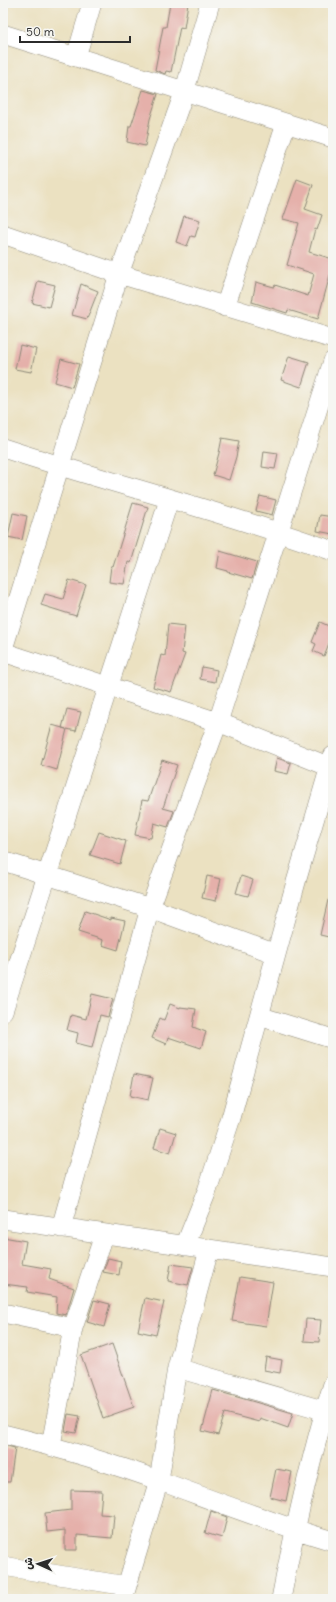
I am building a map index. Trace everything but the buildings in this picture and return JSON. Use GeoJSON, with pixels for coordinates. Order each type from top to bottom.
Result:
{"type":"FeatureCollection","features":[{"type":"Feature","properties":{"kind":"street"},"geometry":{"type":"LineString","coordinates":[[76,57],[92,3]]}},
{"type":"Feature","properties":{"kind":"street"},"geometry":{"type":"LineString","coordinates":[[3,649],[119,274],[184,93],[210,3]]}},
{"type":"Feature","properties":{"kind":"street"},"geometry":{"type":"LineString","coordinates":[[3,34],[184,93],[333,138]]}},
{"type":"Feature","properties":{"kind":"street"},"geometry":{"type":"LineString","coordinates":[[225,307],[286,124]]}},
{"type":"Feature","properties":{"kind":"street"},"geometry":{"type":"LineString","coordinates":[[3,234],[119,274],[333,339]]}},
{"type":"Feature","properties":{"kind":"street"},"geometry":{"type":"LineString","coordinates":[[61,1228],[150,908],[218,722],[333,361]]}},
{"type":"Feature","properties":{"kind":"street"},"geometry":{"type":"LineString","coordinates":[[3,448],[59,467],[279,532],[333,551]]}},
{"type":"Feature","properties":{"kind":"street"},"geometry":{"type":"LineString","coordinates":[[3,1011],[169,500]]}},
{"type":"Feature","properties":{"kind":"street"},"geometry":{"type":"LineString","coordinates":[[3,652],[218,722],[331,762],[231,1118],[209,1184],[185,1246]]}},
{"type":"Feature","properties":{"kind":"street"},"geometry":{"type":"LineString","coordinates":[[3,861],[150,908],[276,954]]}},
{"type":"Feature","properties":{"kind":"street"},"geometry":{"type":"LineString","coordinates":[[259,1016],[333,1039]]}},
{"type":"Feature","properties":{"kind":"street"},"geometry":{"type":"LineString","coordinates":[[3,1219],[104,1235],[333,1267]]}},
{"type":"Feature","properties":{"kind":"street"},"geometry":{"type":"LineString","coordinates":[[52,1445],[73,1328],[104,1235]]}},
{"type":"Feature","properties":{"kind":"street"},"geometry":{"type":"LineString","coordinates":[[3,1566],[125,1592],[159,1480],[177,1368],[209,1250]]}},
{"type":"Feature","properties":{"kind":"street"},"geometry":{"type":"LineString","coordinates":[[3,1313],[73,1328]]}},
{"type":"Feature","properties":{"kind":"street"},"geometry":{"type":"LineString","coordinates":[[177,1368],[329,1412]]}},
{"type":"Feature","properties":{"kind":"street"},"geometry":{"type":"LineString","coordinates":[[280,1599],[295,1530],[329,1412],[333,1384]]}},
{"type":"Feature","properties":{"kind":"street"},"geometry":{"type":"LineString","coordinates":[[3,1434],[52,1445],[159,1480],[295,1530],[333,1541]]}}]}
